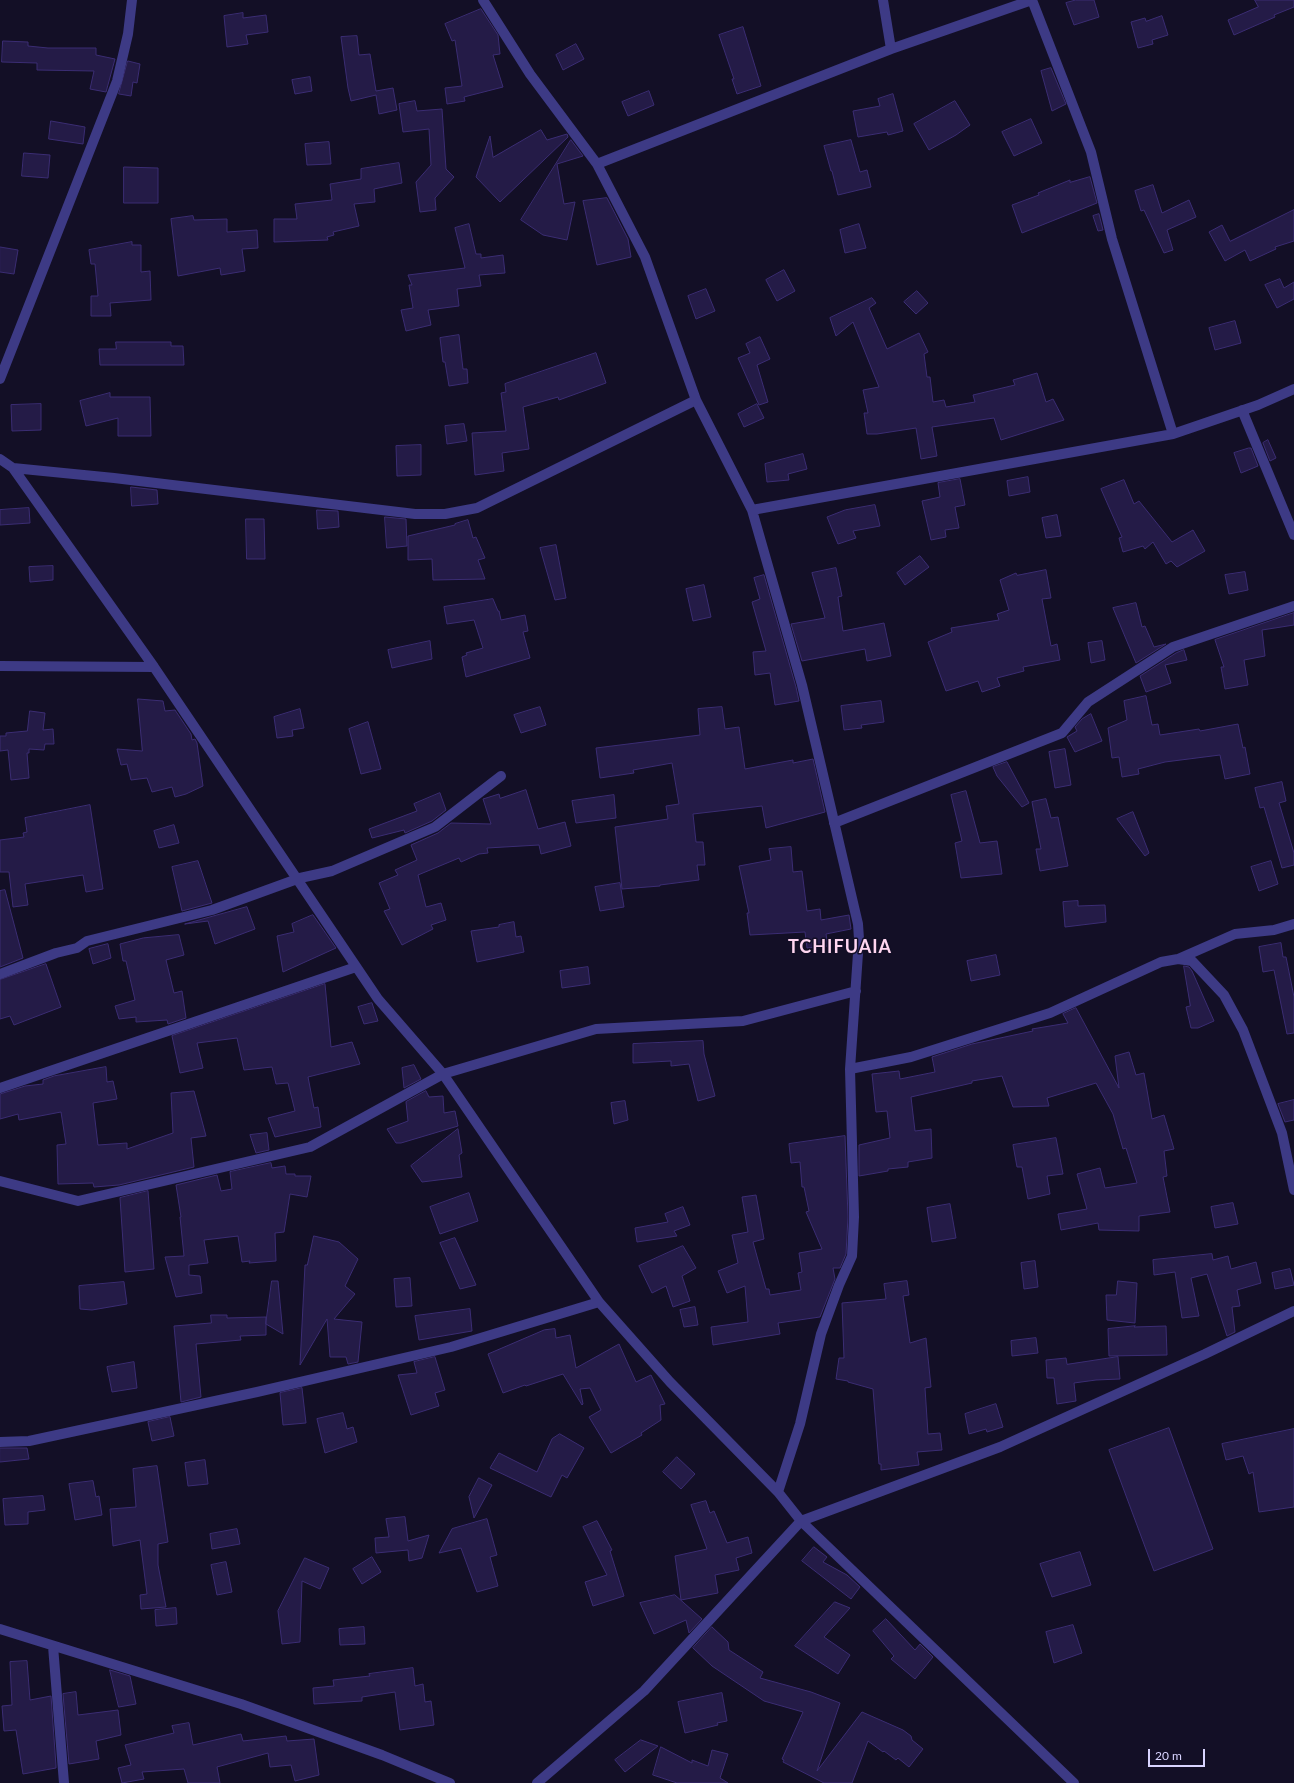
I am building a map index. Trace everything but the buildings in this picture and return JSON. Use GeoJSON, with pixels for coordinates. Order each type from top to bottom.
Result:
{"type":"FeatureCollection","features":[{"type":"Feature","properties":{"kind":"street"},"geometry":{"type":"LineString","coordinates":[[0,379],[117,81],[128,34],[132,0]]}},
{"type":"Feature","properties":{"kind":"street"},"geometry":{"type":"LineString","coordinates":[[483,0],[530,74],[597,164],[645,257],[696,400],[752,510],[802,685],[858,924],[859,939],[850,1069],[854,1217],[852,1256],[839,1285],[821,1334],[800,1424],[778,1492]]}},
{"type":"Feature","properties":{"kind":"street"},"geometry":{"type":"LineString","coordinates":[[883,0],[891,50]]}},
{"type":"Feature","properties":{"kind":"street"},"geometry":{"type":"LineString","coordinates":[[597,164],[891,50],[1032,0],[1091,152],[1112,239],[1173,434]]}},
{"type":"Feature","properties":{"kind":"street"},"geometry":{"type":"LineString","coordinates":[[752,510],[1173,434],[1242,410],[1294,389]]}},
{"type":"Feature","properties":{"kind":"street"},"geometry":{"type":"LineString","coordinates":[[13,468],[114,478],[408,513],[445,514],[477,508],[696,400]]}},
{"type":"Feature","properties":{"kind":"street"},"geometry":{"type":"LineString","coordinates":[[1242,410],[1294,535]]}},
{"type":"Feature","properties":{"kind":"street"},"geometry":{"type":"LineString","coordinates":[[0,459],[13,468],[154,667],[378,999],[443,1074],[599,1302],[670,1382],[778,1492],[801,1521],[1074,1783]]}},
{"type":"Feature","properties":{"kind":"street"},"geometry":{"type":"LineString","coordinates":[[834,822],[1062,733],[1088,702],[1173,647],[1294,606]]}},
{"type":"Feature","properties":{"kind":"street"},"geometry":{"type":"LineString","coordinates":[[0,666],[154,667]]}},
{"type":"Feature","properties":{"kind":"street"},"geometry":{"type":"LineString","coordinates":[[0,974],[56,952],[77,948],[88,941],[212,910],[297,879],[332,871],[435,827],[501,776]]}},
{"type":"Feature","properties":{"kind":"street"},"geometry":{"type":"LineString","coordinates":[[850,1069],[912,1057],[1050,1014],[1161,962],[1178,959],[1235,934],[1274,930],[1294,924]]}},
{"type":"Feature","properties":{"kind":"street"},"geometry":{"type":"LineString","coordinates":[[1178,959],[1192,961],[1224,995],[1243,1030],[1282,1133],[1294,1190]]}},
{"type":"Feature","properties":{"kind":"street"},"geometry":{"type":"LineString","coordinates":[[0,1088],[356,967]]}},
{"type":"Feature","properties":{"kind":"street"},"geometry":{"type":"LineString","coordinates":[[0,1181],[78,1200],[310,1147],[443,1074],[596,1030],[742,1021],[856,991]]}},
{"type":"Feature","properties":{"kind":"street"},"geometry":{"type":"LineString","coordinates":[[0,1442],[29,1441],[249,1394],[451,1348],[599,1302]]}},
{"type":"Feature","properties":{"kind":"street"},"geometry":{"type":"LineString","coordinates":[[537,1783],[644,1691],[801,1521],[1000,1447],[1206,1354],[1294,1311]]}},
{"type":"Feature","properties":{"kind":"street"},"geometry":{"type":"LineString","coordinates":[[0,1629],[241,1704],[382,1756],[450,1783]]}},
{"type":"Feature","properties":{"kind":"street"},"geometry":{"type":"LineString","coordinates":[[53,1646],[64,1783]]}},
{"type":"Feature","properties":{"kind":"district","name":"TCHIFUAIA"},"geometry":{"type":"Point","coordinates":[840,947]}}]}
